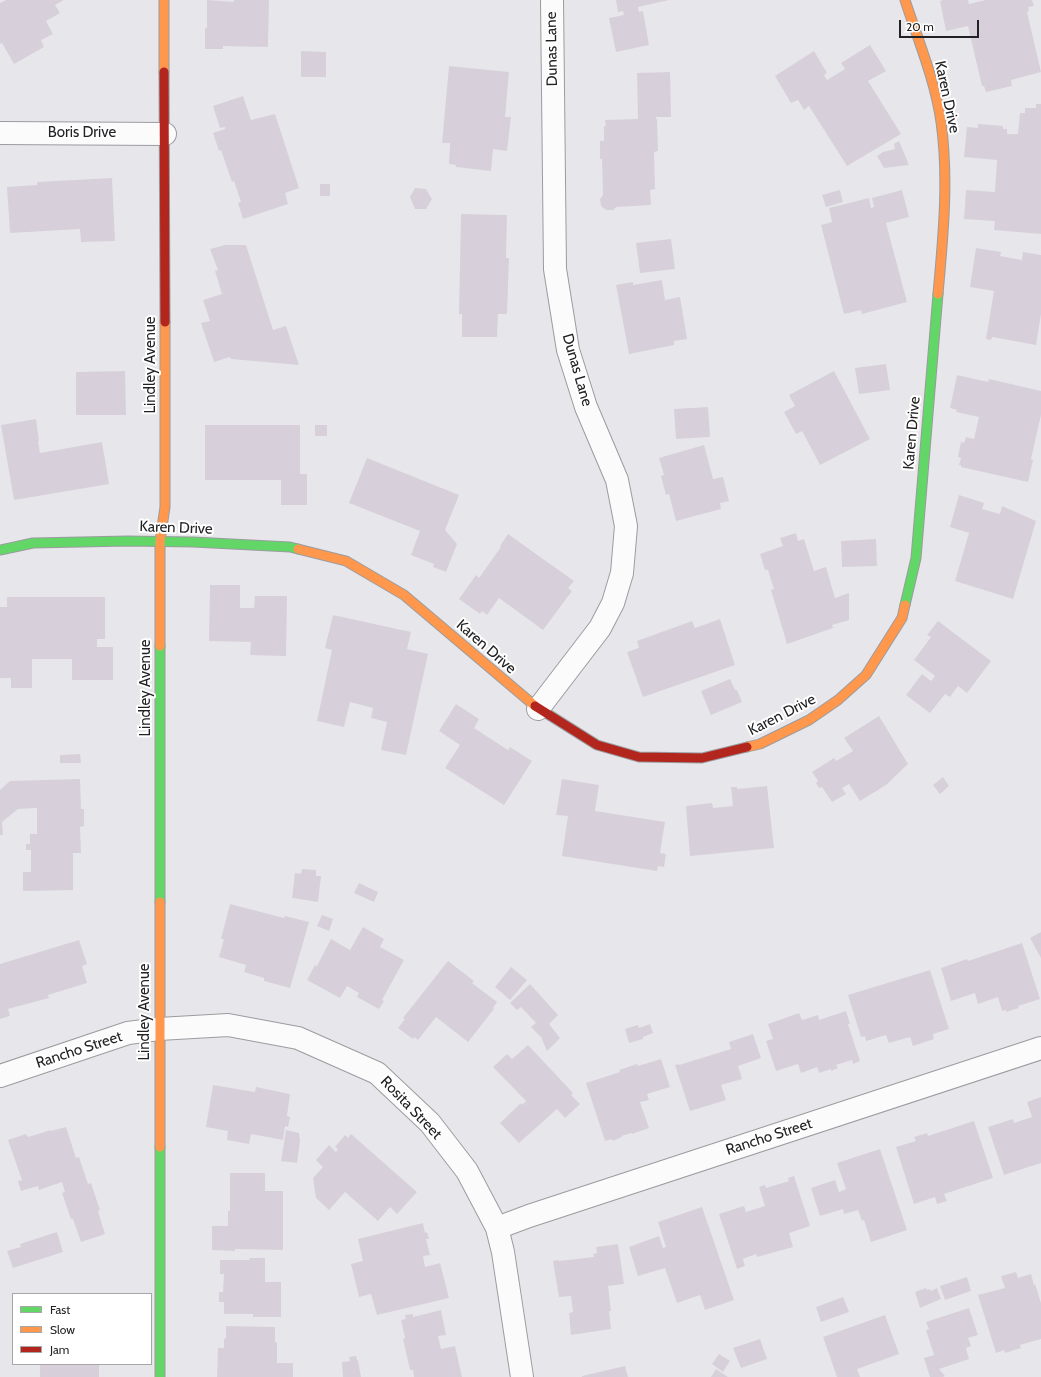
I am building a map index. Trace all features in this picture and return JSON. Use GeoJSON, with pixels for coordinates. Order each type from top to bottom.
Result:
{"type":"FeatureCollection","features":[{"type":"Feature","properties":{"kind":"street","name":"Lindley Avenue"},"geometry":{"type":"LineString","coordinates":[[160,1377],[160,542],[165,507],[164,0]]}},
{"type":"Feature","properties":{"kind":"street","name":"Dunas Lane"},"geometry":{"type":"LineString","coordinates":[[538,709],[600,628],[613,603],[622,573],[626,526],[617,480],[586,407],[568,350],[555,269],[552,0]]}},
{"type":"Feature","properties":{"kind":"street","name":"Karen Drive"},"geometry":{"type":"LineString","coordinates":[[0,550],[33,543],[128,541],[290,546],[346,561],[404,594],[538,709],[597,745],[638,757],[702,758],[760,744],[809,720],[838,700],[866,675],[902,618],[916,558],[944,222],[944,164],[941,122],[934,92],[905,0]]}},
{"type":"Feature","properties":{"kind":"street","name":"Boris Drive"},"geometry":{"type":"LineString","coordinates":[[0,133],[165,134]]}},
{"type":"Feature","properties":{"kind":"street","name":"Rosita Street"},"geometry":{"type":"LineString","coordinates":[[159,1029],[228,1025],[298,1038],[377,1073],[430,1123],[467,1171],[497,1228],[503,1252],[522,1377]]}},
{"type":"Feature","properties":{"kind":"street","name":"Rancho Street"},"geometry":{"type":"LineString","coordinates":[[0,1076],[128,1033],[159,1029]]}},
{"type":"Feature","properties":{"kind":"street","name":"Rancho Street"},"geometry":{"type":"LineString","coordinates":[[497,1228],[528,1216],[1041,1048]]}},
{"type":"Feature","properties":{"kind":"building"},"geometry":{"type":"Polygon","coordinates":[[[6,0],[64,0],[55,5],[60,13],[46,21],[53,34],[41,40],[44,47],[14,64],[2,43],[0,44],[0,3],[6,0]]]}},
{"type":"Feature","properties":{"kind":"building"},"geometry":{"type":"Polygon","coordinates":[[[207,0],[234,2],[234,0],[269,0],[268,47],[223,46],[223,49],[205,49],[207,0]]]}},
{"type":"Feature","properties":{"kind":"building"},"geometry":{"type":"Polygon","coordinates":[[[616,0],[669,0],[638,7],[639,12],[643,11],[649,45],[616,52],[609,18],[624,15],[623,11],[618,12],[616,0]]]}},
{"type":"Feature","properties":{"kind":"building"},"geometry":{"type":"Polygon","coordinates":[[[968,0],[969,4],[986,0],[1032,0],[1034,6],[1028,7],[1029,11],[1027,12],[1041,72],[1011,80],[1012,86],[986,92],[984,86],[982,86],[968,26],[946,31],[940,1],[968,0]]]}},
{"type":"Feature","properties":{"kind":"building"},"geometry":{"type":"Polygon","coordinates":[[[870,45],[886,71],[868,81],[901,134],[847,166],[809,106],[804,110],[798,100],[791,103],[775,76],[814,51],[827,73],[824,75],[827,80],[845,69],[841,63],[870,45]]]}},
{"type":"Feature","properties":{"kind":"building"},"geometry":{"type":"Polygon","coordinates":[[[301,51],[326,52],[326,77],[301,77],[301,51]]]}},
{"type":"Feature","properties":{"kind":"building"},"geometry":{"type":"Polygon","coordinates":[[[449,66],[509,72],[505,117],[511,117],[507,151],[493,149],[491,171],[456,167],[456,165],[449,164],[450,143],[442,143],[449,66]]]}},
{"type":"Feature","properties":{"kind":"building"},"geometry":{"type":"Polygon","coordinates":[[[670,72],[671,117],[656,117],[658,151],[654,152],[655,189],[650,190],[651,205],[616,207],[613,210],[606,210],[601,206],[600,199],[603,195],[600,141],[604,141],[604,126],[606,126],[605,120],[638,119],[637,73],[670,72]]]}},
{"type":"Feature","properties":{"kind":"building"},"geometry":{"type":"Polygon","coordinates":[[[243,96],[251,120],[275,114],[299,188],[285,193],[288,204],[243,219],[238,203],[241,202],[234,181],[232,182],[221,150],[219,151],[213,133],[225,129],[225,127],[220,128],[213,106],[243,96]]]}},
{"type":"Feature","properties":{"kind":"building"},"geometry":{"type":"Polygon","coordinates":[[[1036,104],[1041,104],[1041,234],[994,230],[995,221],[964,219],[966,190],[995,192],[997,160],[964,157],[967,127],[978,128],[978,124],[1003,126],[1003,129],[1007,129],[1007,134],[1018,134],[1020,113],[1025,113],[1025,108],[1036,108],[1036,104]]]}},
{"type":"Feature","properties":{"kind":"building"},"geometry":{"type":"Polygon","coordinates":[[[899,141],[909,165],[884,168],[877,156],[883,152],[895,149],[894,144],[899,141]]]}},
{"type":"Feature","properties":{"kind":"building"},"geometry":{"type":"Polygon","coordinates":[[[112,178],[115,241],[81,242],[80,229],[10,233],[7,187],[37,185],[37,182],[112,178]]]}},
{"type":"Feature","properties":{"kind":"building"},"geometry":{"type":"Polygon","coordinates":[[[320,184],[330,184],[330,196],[320,196],[320,184]]]}},
{"type":"Feature","properties":{"kind":"building"},"geometry":{"type":"Polygon","coordinates":[[[415,188],[426,189],[432,199],[426,209],[415,209],[410,197],[415,188]]]}},
{"type":"Feature","properties":{"kind":"building"},"geometry":{"type":"Polygon","coordinates":[[[840,190],[843,202],[826,207],[822,195],[840,190]]]}},
{"type":"Feature","properties":{"kind":"building"},"geometry":{"type":"Polygon","coordinates":[[[902,190],[909,217],[886,223],[907,302],[862,314],[861,310],[844,314],[821,225],[832,222],[829,208],[869,198],[871,208],[874,207],[872,198],[902,190]]]}},
{"type":"Feature","properties":{"kind":"building"},"geometry":{"type":"Polygon","coordinates":[[[461,214],[507,215],[506,258],[509,258],[507,314],[498,314],[497,337],[462,337],[462,314],[459,314],[461,214]]]}},
{"type":"Feature","properties":{"kind":"building"},"geometry":{"type":"Polygon","coordinates":[[[671,239],[675,269],[640,273],[636,243],[671,239]]]}},
{"type":"Feature","properties":{"kind":"building"},"geometry":{"type":"Polygon","coordinates":[[[225,245],[246,245],[273,330],[286,326],[299,365],[231,359],[230,357],[214,362],[201,323],[210,321],[203,300],[222,294],[215,271],[218,270],[210,249],[225,245]]]}},
{"type":"Feature","properties":{"kind":"building"},"geometry":{"type":"Polygon","coordinates":[[[976,248],[1001,252],[1000,256],[1022,260],[1023,252],[1041,255],[1041,314],[1036,345],[992,337],[991,340],[986,339],[994,291],[970,287],[976,248]]]}},
{"type":"Feature","properties":{"kind":"building"},"geometry":{"type":"Polygon","coordinates":[[[662,280],[665,300],[680,297],[687,339],[674,341],[674,345],[629,354],[616,285],[633,282],[633,285],[662,280]]]}},
{"type":"Feature","properties":{"kind":"building"},"geometry":{"type":"Polygon","coordinates":[[[886,364],[890,390],[859,394],[855,368],[886,364]]]}},
{"type":"Feature","properties":{"kind":"building"},"geometry":{"type":"Polygon","coordinates":[[[125,371],[126,415],[76,415],[76,372],[125,371]]]}},
{"type":"Feature","properties":{"kind":"building"},"geometry":{"type":"Polygon","coordinates":[[[834,371],[870,439],[820,465],[802,431],[796,434],[784,412],[795,406],[789,395],[834,371]]]}},
{"type":"Feature","properties":{"kind":"building"},"geometry":{"type":"Polygon","coordinates":[[[957,375],[988,382],[989,379],[1041,391],[1041,415],[1031,459],[1033,460],[1028,482],[961,467],[961,465],[959,465],[961,458],[958,457],[961,442],[964,443],[966,437],[974,439],[979,417],[956,412],[957,410],[950,408],[957,375]]]}},
{"type":"Feature","properties":{"kind":"building"},"geometry":{"type":"Polygon","coordinates":[[[708,407],[710,437],[676,439],[674,409],[708,407]]]}},
{"type":"Feature","properties":{"kind":"building"},"geometry":{"type":"Polygon","coordinates":[[[36,419],[40,453],[102,442],[109,484],[14,500],[1,425],[36,419]]]}},
{"type":"Feature","properties":{"kind":"building"},"geometry":{"type":"Polygon","coordinates":[[[205,425],[300,425],[300,474],[307,474],[307,505],[281,505],[281,480],[205,480],[205,425]]]}},
{"type":"Feature","properties":{"kind":"building"},"geometry":{"type":"Polygon","coordinates":[[[315,425],[327,425],[327,436],[315,436],[315,425]]]}},
{"type":"Feature","properties":{"kind":"building"},"geometry":{"type":"Polygon","coordinates":[[[704,445],[713,479],[723,477],[729,501],[720,503],[721,509],[676,521],[669,494],[666,495],[661,476],[664,475],[659,458],[704,445]]]}},
{"type":"Feature","properties":{"kind":"building"},"geometry":{"type":"Polygon","coordinates":[[[367,458],[459,495],[445,530],[457,544],[446,572],[433,567],[434,564],[411,555],[420,531],[349,503],[367,458]]]}},
{"type":"Feature","properties":{"kind":"building"},"geometry":{"type":"Polygon","coordinates":[[[959,495],[984,503],[982,509],[1000,514],[1002,506],[1036,521],[1013,599],[955,581],[969,533],[950,527],[959,495]]]}},
{"type":"Feature","properties":{"kind":"building"},"geometry":{"type":"Polygon","coordinates":[[[796,533],[798,541],[804,539],[814,571],[826,567],[835,598],[849,593],[849,620],[832,625],[833,628],[787,644],[771,590],[774,589],[768,570],[765,570],[760,554],[783,546],[780,538],[796,533]]]}},
{"type":"Feature","properties":{"kind":"building"},"geometry":{"type":"Polygon","coordinates":[[[508,534],[574,581],[568,588],[572,591],[543,630],[499,598],[487,615],[482,611],[480,614],[459,599],[476,575],[479,578],[501,547],[500,546],[508,534]]]}},
{"type":"Feature","properties":{"kind":"building"},"geometry":{"type":"Polygon","coordinates":[[[876,539],[877,566],[842,567],[841,541],[876,539]]]}},
{"type":"Feature","properties":{"kind":"building"},"geometry":{"type":"Polygon","coordinates":[[[210,585],[240,585],[240,608],[254,608],[255,596],[287,596],[286,656],[250,655],[251,642],[209,641],[210,585]]]}},
{"type":"Feature","properties":{"kind":"building"},"geometry":{"type":"Polygon","coordinates":[[[7,597],[105,597],[105,639],[97,639],[97,647],[113,647],[113,680],[72,680],[72,659],[32,659],[32,688],[11,688],[11,678],[0,678],[0,607],[7,607],[7,597]]]}},
{"type":"Feature","properties":{"kind":"building"},"geometry":{"type":"Polygon","coordinates":[[[333,615],[411,632],[407,649],[428,654],[406,755],[381,750],[387,722],[371,718],[373,708],[350,702],[344,727],[317,721],[332,650],[325,648],[333,615]]]}},
{"type":"Feature","properties":{"kind":"building"},"geometry":{"type":"Polygon","coordinates":[[[720,619],[735,665],[643,697],[627,652],[639,648],[637,641],[692,621],[695,628],[720,619]]]}},
{"type":"Feature","properties":{"kind":"building"},"geometry":{"type":"Polygon","coordinates":[[[938,621],[991,661],[967,693],[958,686],[950,697],[945,694],[930,713],[906,695],[922,674],[931,681],[935,676],[914,660],[931,637],[927,635],[938,621]]]}},
{"type":"Feature","properties":{"kind":"building"},"geometry":{"type":"Polygon","coordinates":[[[730,679],[742,702],[711,715],[701,691],[730,679]]]}},
{"type":"Feature","properties":{"kind":"building"},"geometry":{"type":"Polygon","coordinates":[[[456,704],[479,719],[474,728],[508,750],[510,747],[532,761],[504,805],[445,768],[460,745],[439,731],[456,704]]]}},
{"type":"Feature","properties":{"kind":"building"},"geometry":{"type":"Polygon","coordinates":[[[879,716],[908,764],[886,785],[860,801],[849,784],[842,788],[846,794],[832,802],[822,787],[819,788],[816,783],[818,781],[812,772],[834,758],[836,761],[853,751],[844,738],[879,716]]]}},
{"type":"Feature","properties":{"kind":"building"},"geometry":{"type":"Polygon","coordinates":[[[80,754],[81,763],[60,763],[60,755],[80,754]]]}},
{"type":"Feature","properties":{"kind":"building"},"geometry":{"type":"Polygon","coordinates":[[[943,777],[949,786],[940,794],[933,785],[943,777]]]}},
{"type":"Feature","properties":{"kind":"building"},"geometry":{"type":"Polygon","coordinates":[[[80,779],[81,809],[84,809],[84,826],[80,827],[81,853],[73,853],[73,890],[23,891],[23,872],[31,872],[31,850],[26,850],[26,844],[30,844],[30,834],[37,834],[37,808],[18,809],[2,822],[3,835],[0,835],[0,790],[10,781],[80,779]]]}},
{"type":"Feature","properties":{"kind":"building"},"geometry":{"type":"Polygon","coordinates":[[[562,779],[599,785],[595,811],[665,822],[660,853],[666,854],[664,867],[658,866],[657,871],[562,856],[568,816],[556,815],[562,779]]]}},
{"type":"Feature","properties":{"kind":"building"},"geometry":{"type":"Polygon","coordinates":[[[767,786],[774,848],[690,856],[686,806],[712,803],[713,808],[733,806],[731,787],[737,787],[737,789],[767,786]]]}},
{"type":"Feature","properties":{"kind":"building"},"geometry":{"type":"Polygon","coordinates":[[[302,869],[316,870],[316,876],[321,876],[318,902],[292,898],[295,873],[301,874],[302,869]]]}},
{"type":"Feature","properties":{"kind":"building"},"geometry":{"type":"Polygon","coordinates":[[[359,883],[378,892],[374,902],[354,893],[359,883]]]}},
{"type":"Feature","properties":{"kind":"building"},"geometry":{"type":"Polygon","coordinates":[[[230,904],[284,918],[285,916],[309,922],[290,988],[264,981],[264,978],[244,972],[246,965],[219,957],[224,939],[221,939],[230,904]]]}},
{"type":"Feature","properties":{"kind":"building"},"geometry":{"type":"Polygon","coordinates":[[[322,915],[333,919],[329,931],[317,926],[322,915]]]}},
{"type":"Feature","properties":{"kind":"building"},"geometry":{"type":"Polygon","coordinates":[[[363,927],[384,939],[380,947],[404,960],[382,1000],[384,1001],[379,1009],[357,997],[359,993],[347,986],[340,998],[307,980],[315,965],[317,966],[331,939],[350,950],[363,927]]]}},
{"type":"Feature","properties":{"kind":"building"},"geometry":{"type":"Polygon","coordinates":[[[1041,932],[1041,958],[1030,938],[1041,932]]]}},
{"type":"Feature","properties":{"kind":"building"},"geometry":{"type":"Polygon","coordinates":[[[79,940],[87,964],[82,966],[87,983],[48,995],[49,998],[8,1009],[10,1016],[0,1019],[0,964],[79,940]]]}},
{"type":"Feature","properties":{"kind":"building"},"geometry":{"type":"Polygon","coordinates":[[[1022,943],[1040,999],[1018,1006],[1019,1008],[1006,1012],[1006,1010],[1002,1011],[998,997],[978,1004],[975,993],[951,1001],[941,968],[967,959],[968,961],[1022,943]]]}},
{"type":"Feature","properties":{"kind":"building"},"geometry":{"type":"Polygon","coordinates":[[[448,961],[474,981],[472,983],[497,1002],[493,1008],[494,1009],[468,1042],[436,1017],[418,1040],[414,1037],[413,1039],[398,1028],[405,1019],[403,1018],[448,961]]]}},
{"type":"Feature","properties":{"kind":"building"},"geometry":{"type":"Polygon","coordinates":[[[511,967],[527,980],[510,1000],[495,987],[511,967]]]}},
{"type":"Feature","properties":{"kind":"building"},"geometry":{"type":"Polygon","coordinates":[[[930,970],[949,1029],[933,1034],[934,1039],[913,1046],[910,1037],[889,1043],[886,1035],[866,1041],[865,1036],[861,1037],[848,995],[930,970]]]}},
{"type":"Feature","properties":{"kind":"building"},"geometry":{"type":"Polygon","coordinates":[[[530,984],[558,1015],[549,1024],[560,1038],[547,1051],[541,1037],[531,1027],[536,1023],[521,1007],[517,1010],[510,1003],[530,984]]]}},
{"type":"Feature","properties":{"kind":"building"},"geometry":{"type":"Polygon","coordinates":[[[846,1011],[850,1024],[848,1024],[860,1061],[853,1064],[852,1060],[836,1065],[838,1068],[831,1071],[831,1069],[819,1073],[817,1067],[801,1073],[798,1064],[776,1071],[766,1041],[773,1039],[768,1024],[799,1013],[802,1020],[818,1015],[819,1020],[846,1011]]]}},
{"type":"Feature","properties":{"kind":"building"},"geometry":{"type":"Polygon","coordinates":[[[650,1024],[653,1033],[643,1037],[643,1039],[629,1043],[625,1029],[638,1025],[639,1028],[650,1024]]]}},
{"type":"Feature","properties":{"kind":"building"},"geometry":{"type":"Polygon","coordinates":[[[753,1034],[761,1058],[738,1066],[742,1079],[721,1085],[726,1100],[690,1111],[675,1065],[731,1049],[729,1042],[753,1034]]]}},
{"type":"Feature","properties":{"kind":"building"},"geometry":{"type":"Polygon","coordinates":[[[528,1045],[573,1093],[571,1095],[580,1104],[565,1118],[557,1109],[519,1143],[500,1123],[521,1103],[522,1105],[526,1101],[493,1067],[507,1054],[512,1059],[528,1045]]]}},
{"type":"Feature","properties":{"kind":"building"},"geometry":{"type":"Polygon","coordinates":[[[661,1059],[670,1087],[647,1094],[649,1100],[640,1102],[649,1128],[621,1136],[622,1137],[612,1141],[612,1139],[605,1141],[586,1083],[620,1072],[619,1070],[637,1064],[638,1066],[661,1059]]]}},
{"type":"Feature","properties":{"kind":"building"},"geometry":{"type":"Polygon","coordinates":[[[213,1085],[255,1092],[256,1087],[290,1094],[287,1116],[290,1117],[288,1127],[285,1126],[283,1140],[251,1134],[249,1144],[227,1140],[228,1131],[206,1127],[213,1085]]]}},
{"type":"Feature","properties":{"kind":"building"},"geometry":{"type":"Polygon","coordinates":[[[1041,1097],[1041,1163],[1004,1175],[988,1127],[1013,1119],[1014,1123],[1032,1117],[1027,1102],[1041,1097]]]}},
{"type":"Feature","properties":{"kind":"building"},"geometry":{"type":"Polygon","coordinates":[[[974,1121],[993,1178],[944,1194],[947,1201],[937,1204],[935,1197],[914,1204],[896,1147],[916,1141],[914,1137],[927,1133],[928,1136],[974,1121]]]}},
{"type":"Feature","properties":{"kind":"building"},"geometry":{"type":"Polygon","coordinates":[[[66,1127],[76,1158],[79,1157],[88,1184],[91,1183],[100,1210],[98,1211],[105,1234],[81,1242],[62,1193],[65,1192],[62,1182],[39,1190],[38,1186],[21,1191],[18,1181],[22,1180],[8,1140],[26,1134],[28,1137],[66,1127]]]}},
{"type":"Feature","properties":{"kind":"building"},"geometry":{"type":"Polygon","coordinates":[[[286,1130],[299,1133],[300,1141],[297,1163],[281,1161],[286,1130]]]}},
{"type":"Feature","properties":{"kind":"building"},"geometry":{"type":"Polygon","coordinates":[[[351,1134],[417,1192],[397,1214],[390,1207],[378,1221],[345,1192],[329,1210],[316,1198],[313,1178],[323,1167],[316,1160],[329,1145],[336,1152],[338,1149],[335,1147],[345,1135],[348,1138],[351,1134]]]}},
{"type":"Feature","properties":{"kind":"building"},"geometry":{"type":"Polygon","coordinates":[[[880,1149],[907,1230],[871,1242],[864,1220],[862,1221],[858,1210],[844,1214],[843,1209],[820,1216],[811,1188],[835,1180],[839,1192],[846,1189],[837,1163],[880,1149]]]}},
{"type":"Feature","properties":{"kind":"building"},"geometry":{"type":"Polygon","coordinates":[[[230,1173],[265,1173],[265,1191],[283,1191],[283,1250],[212,1250],[212,1226],[228,1226],[228,1211],[230,1211],[230,1173]]]}},
{"type":"Feature","properties":{"kind":"building"},"geometry":{"type":"Polygon","coordinates":[[[794,1176],[810,1226],[789,1233],[793,1247],[757,1257],[756,1254],[743,1259],[745,1266],[737,1269],[719,1214],[744,1206],[746,1212],[765,1206],[759,1187],[765,1185],[766,1188],[789,1181],[788,1178],[794,1176]]]}},
{"type":"Feature","properties":{"kind":"building"},"geometry":{"type":"Polygon","coordinates":[[[702,1207],[734,1300],[705,1310],[700,1295],[677,1303],[665,1268],[638,1276],[629,1247],[659,1236],[663,1248],[666,1247],[658,1222],[702,1207]]]}},
{"type":"Feature","properties":{"kind":"building"},"geometry":{"type":"Polygon","coordinates":[[[423,1223],[425,1233],[427,1232],[429,1239],[426,1239],[430,1255],[423,1256],[425,1267],[440,1263],[449,1298],[377,1315],[371,1294],[359,1297],[351,1264],[363,1261],[358,1239],[423,1223]]]}},
{"type":"Feature","properties":{"kind":"building"},"geometry":{"type":"Polygon","coordinates":[[[57,1232],[63,1252],[13,1268],[7,1251],[21,1247],[20,1244],[57,1232]]]}},
{"type":"Feature","properties":{"kind":"building"},"geometry":{"type":"Polygon","coordinates":[[[618,1244],[624,1284],[608,1286],[611,1311],[609,1311],[611,1329],[571,1335],[569,1313],[573,1312],[571,1296],[559,1297],[553,1261],[594,1257],[593,1254],[597,1253],[596,1247],[618,1244]]]}},
{"type":"Feature","properties":{"kind":"building"},"geometry":{"type":"Polygon","coordinates":[[[250,1258],[265,1258],[265,1282],[281,1282],[281,1317],[253,1317],[253,1314],[224,1314],[224,1302],[219,1302],[219,1292],[223,1292],[224,1274],[220,1274],[220,1260],[249,1260],[250,1258]]]}},
{"type":"Feature","properties":{"kind":"building"},"geometry":{"type":"Polygon","coordinates":[[[1016,1272],[1018,1278],[1031,1274],[1034,1285],[1035,1284],[1041,1303],[1041,1339],[1020,1345],[1021,1348],[1005,1353],[1004,1350],[996,1353],[978,1295],[1005,1288],[1001,1276],[1016,1272]]]}},
{"type":"Feature","properties":{"kind":"building"},"geometry":{"type":"Polygon","coordinates":[[[967,1277],[971,1291],[945,1300],[940,1286],[967,1277]]]}},
{"type":"Feature","properties":{"kind":"building"},"geometry":{"type":"Polygon","coordinates":[[[926,1288],[927,1290],[930,1289],[931,1291],[937,1288],[941,1299],[920,1308],[915,1292],[926,1288]]]}},
{"type":"Feature","properties":{"kind":"building"},"geometry":{"type":"Polygon","coordinates":[[[843,1297],[849,1312],[821,1322],[816,1307],[843,1297]]]}},
{"type":"Feature","properties":{"kind":"building"},"geometry":{"type":"Polygon","coordinates":[[[969,1308],[978,1335],[968,1338],[971,1346],[966,1348],[969,1359],[939,1369],[945,1376],[943,1377],[930,1377],[924,1358],[934,1355],[926,1330],[929,1329],[926,1322],[969,1308]]]}},
{"type":"Feature","properties":{"kind":"building"},"geometry":{"type":"Polygon","coordinates":[[[441,1310],[446,1335],[438,1336],[441,1349],[455,1346],[462,1377],[414,1377],[413,1370],[410,1370],[403,1339],[405,1338],[401,1320],[406,1319],[405,1315],[413,1314],[413,1317],[441,1310]]]}},
{"type":"Feature","properties":{"kind":"building"},"geometry":{"type":"Polygon","coordinates":[[[885,1315],[899,1354],[857,1369],[860,1377],[837,1377],[823,1337],[885,1315]]]}},
{"type":"Feature","properties":{"kind":"building"},"geometry":{"type":"Polygon","coordinates":[[[226,1326],[275,1327],[277,1363],[293,1363],[293,1377],[217,1377],[218,1348],[224,1348],[226,1326]]]}},
{"type":"Feature","properties":{"kind":"building"},"geometry":{"type":"Polygon","coordinates":[[[760,1339],[767,1359],[741,1368],[733,1348],[760,1339]]]}},
{"type":"Feature","properties":{"kind":"building"},"geometry":{"type":"Polygon","coordinates":[[[719,1354],[730,1361],[723,1372],[712,1364],[719,1354]]]}},
{"type":"Feature","properties":{"kind":"building"},"geometry":{"type":"Polygon","coordinates":[[[356,1356],[361,1377],[343,1377],[342,1362],[350,1361],[349,1357],[356,1356]]]}},
{"type":"Feature","properties":{"kind":"building"},"geometry":{"type":"Polygon","coordinates":[[[40,1365],[100,1365],[99,1377],[40,1377],[40,1365]]]}},
{"type":"Feature","properties":{"kind":"building"},"geometry":{"type":"Polygon","coordinates":[[[625,1366],[628,1377],[582,1377],[582,1376],[625,1366]]]}},
{"type":"Feature","properties":{"kind":"building"},"geometry":{"type":"Polygon","coordinates":[[[716,1369],[728,1377],[711,1377],[716,1369]]]}},
{"type":"Feature","properties":{"kind":"traffic: fast"},"geometry":{"type":"LineString","coordinates":[[905,605],[916,558],[938,294]]}},
{"type":"Feature","properties":{"kind":"traffic: fast"},"geometry":{"type":"LineString","coordinates":[[0,550],[33,543],[128,541],[193,542],[290,547],[298,549]]}},
{"type":"Feature","properties":{"kind":"traffic: fast"},"geometry":{"type":"LineString","coordinates":[[160,646],[160,902]]}},
{"type":"Feature","properties":{"kind":"traffic: fast"},"geometry":{"type":"LineString","coordinates":[[160,1147],[160,1377]]}},
{"type":"Feature","properties":{"kind":"traffic: slow"},"geometry":{"type":"LineString","coordinates":[[164,0],[164,72]]}},
{"type":"Feature","properties":{"kind":"traffic: slow"},"geometry":{"type":"LineString","coordinates":[[905,0],[926,60],[935,91],[941,122],[945,165],[945,187],[938,294]]}},
{"type":"Feature","properties":{"kind":"traffic: slow"},"geometry":{"type":"LineString","coordinates":[[160,646],[160,541],[165,507],[165,322]]}},
{"type":"Feature","properties":{"kind":"traffic: slow"},"geometry":{"type":"LineString","coordinates":[[298,549],[346,561],[404,595],[535,706]]}},
{"type":"Feature","properties":{"kind":"traffic: slow"},"geometry":{"type":"LineString","coordinates":[[747,747],[760,744],[809,720],[838,700],[866,675],[902,618],[905,605]]}},
{"type":"Feature","properties":{"kind":"traffic: slow"},"geometry":{"type":"LineString","coordinates":[[160,902],[160,1147]]}},
{"type":"Feature","properties":{"kind":"traffic: jam"},"geometry":{"type":"LineString","coordinates":[[164,72],[165,322]]}},
{"type":"Feature","properties":{"kind":"traffic: jam"},"geometry":{"type":"LineString","coordinates":[[535,706],[597,745],[639,757],[702,758],[747,747]]}}]}
